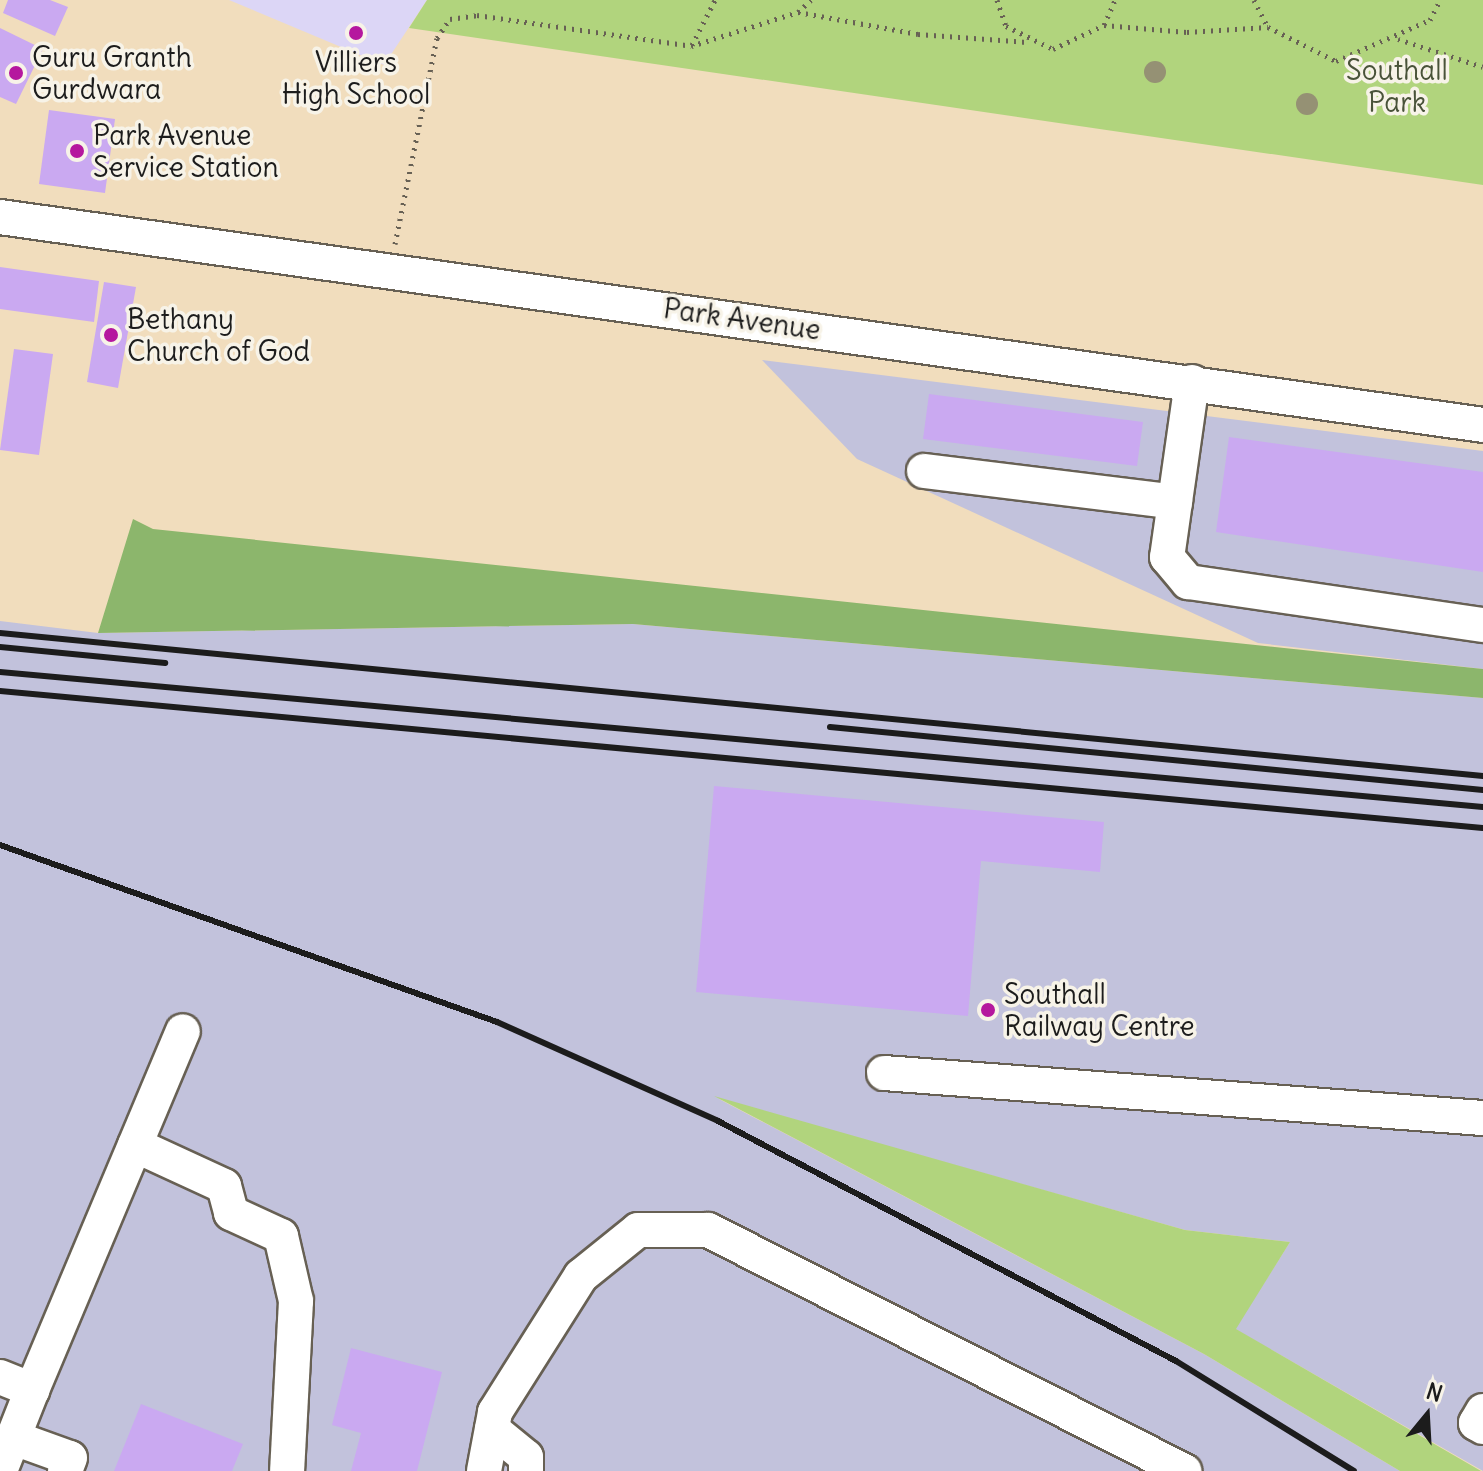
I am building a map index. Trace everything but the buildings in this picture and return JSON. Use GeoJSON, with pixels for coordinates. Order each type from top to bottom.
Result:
{"type":"FeatureCollection","features":[{"type":"Feature","properties":{"kind":"street","name":"Park Avenue"},"geometry":{"type":"LineString","coordinates":[[0,217],[1483,425]]}},
{"type":"Feature","properties":{"kind":"street"},"geometry":{"type":"LineString","coordinates":[[1192,382],[1167,557],[1188,582],[1483,625]]}},
{"type":"Feature","properties":{"kind":"street"},"geometry":{"type":"LineString","coordinates":[[924,471],[1175,502]]}},
{"type":"Feature","properties":{"kind":"street"},"geometry":{"type":"LineString","coordinates":[[0,1471],[183,1031]]}},
{"type":"Feature","properties":{"kind":"street"},"geometry":{"type":"LineString","coordinates":[[884,1073],[1483,1118]]}},
{"type":"Feature","properties":{"kind":"street"},"geometry":{"type":"LineString","coordinates":[[135,1145],[224,1186],[231,1213],[281,1236],[296,1301],[287,1471]]}},
{"type":"Feature","properties":{"kind":"street"},"geometry":{"type":"LineString","coordinates":[[484,1471],[495,1412],[581,1276],[638,1230],[708,1230],[1184,1471]]}},
{"type":"Feature","properties":{"kind":"street"},"geometry":{"type":"LineString","coordinates":[[0,1377],[32,1390]]}},
{"type":"Feature","properties":{"kind":"street"},"geometry":{"type":"LineString","coordinates":[[492,1429],[526,1457],[526,1471]]}},
{"type":"Feature","properties":{"kind":"street"},"geometry":{"type":"LineString","coordinates":[[14,1438],[70,1458],[65,1471]]}},
{"type":"Feature","properties":{"kind":"path"},"geometry":{"type":"LineString","coordinates":[[691,46],[715,0]]}},
{"type":"Feature","properties":{"kind":"path"},"geometry":{"type":"LineString","coordinates":[[391,270],[437,38],[450,19],[477,15],[691,46],[798,12],[811,0]]}},
{"type":"Feature","properties":{"kind":"path"},"geometry":{"type":"LineString","coordinates":[[997,0],[1006,26],[1027,42]]}},
{"type":"Feature","properties":{"kind":"path"},"geometry":{"type":"LineString","coordinates":[[1104,25],[1115,0]]}},
{"type":"Feature","properties":{"kind":"path"},"geometry":{"type":"LineString","coordinates":[[1254,0],[1268,27]]}},
{"type":"Feature","properties":{"kind":"path"},"geometry":{"type":"LineString","coordinates":[[798,12],[918,34],[1027,42],[1053,49],[1104,25],[1187,32],[1268,27],[1336,61],[1397,39],[1430,20],[1440,0]]}},
{"type":"Feature","properties":{"kind":"path"},"geometry":{"type":"LineString","coordinates":[[1397,39],[1483,67]]}},
{"type":"Feature","properties":{"kind":"shaded area","name":"Villiers High School"},"geometry":{"type":"Polygon","coordinates":[[[229,0],[427,0],[384,65],[229,0]]]}},
{"type":"Feature","properties":{"kind":"shaded area"},"geometry":{"type":"Polygon","coordinates":[[[762,360],[1483,451],[1483,669],[1258,643],[857,459],[762,360]]]}},
{"type":"Feature","properties":{"kind":"shaded area"},"geometry":{"type":"Polygon","coordinates":[[[0,621],[98,633],[633,624],[1483,698],[1483,1471],[1235,1329],[1290,1242],[1185,1230],[719,1099],[1204,1354],[1400,1471],[0,1471],[0,621]]]}},
{"type":"Feature","properties":{"kind":"green space","name":"Southall Park"},"geometry":{"type":"Polygon","coordinates":[[[427,0],[1483,0],[1483,185],[409,28],[427,0]]]}},
{"type":"Feature","properties":{"kind":"green space"},"geometry":{"type":"Polygon","coordinates":[[[133,519],[153,529],[1483,669],[1483,698],[633,624],[98,633],[133,519]]]}},
{"type":"Feature","properties":{"kind":"green space"},"geometry":{"type":"Polygon","coordinates":[[[714,1096],[1185,1230],[1290,1242],[1236,1329],[1481,1471],[1400,1471],[1204,1354],[714,1096]]]}},
{"type":"Feature","properties":{"kind":"railway"},"geometry":{"type":"LineString","coordinates":[[0,633],[1483,776]]}},
{"type":"Feature","properties":{"kind":"railway"},"geometry":{"type":"LineString","coordinates":[[0,647],[165,663]]}},
{"type":"Feature","properties":{"kind":"railway"},"geometry":{"type":"LineString","coordinates":[[0,672],[1483,807]]}},
{"type":"Feature","properties":{"kind":"railway"},"geometry":{"type":"LineString","coordinates":[[0,691],[1483,828]]}},
{"type":"Feature","properties":{"kind":"railway"},"geometry":{"type":"LineString","coordinates":[[830,727],[1483,790]]}},
{"type":"Feature","properties":{"kind":"railway"},"geometry":{"type":"LineString","coordinates":[[0,845],[497,1022],[718,1121],[1176,1361],[1354,1471]]}},
{"type":"Feature","properties":{"kind":"place","name":"Villiers High School"},"geometry":{"type":"Point","coordinates":[356,33]}},
{"type":"Feature","properties":{"kind":"place","name":"Guru Granth Gurdwara"},"geometry":{"type":"Point","coordinates":[16,73]}},
{"type":"Feature","properties":{"kind":"place","name":"Park Avenue Service Station"},"geometry":{"type":"Point","coordinates":[77,151]}},
{"type":"Feature","properties":{"kind":"place","name":"Bethany Church of God"},"geometry":{"type":"Point","coordinates":[111,335]}},
{"type":"Feature","properties":{"kind":"place","name":"Southall Railway Centre"},"geometry":{"type":"Point","coordinates":[988,1010]}}]}
